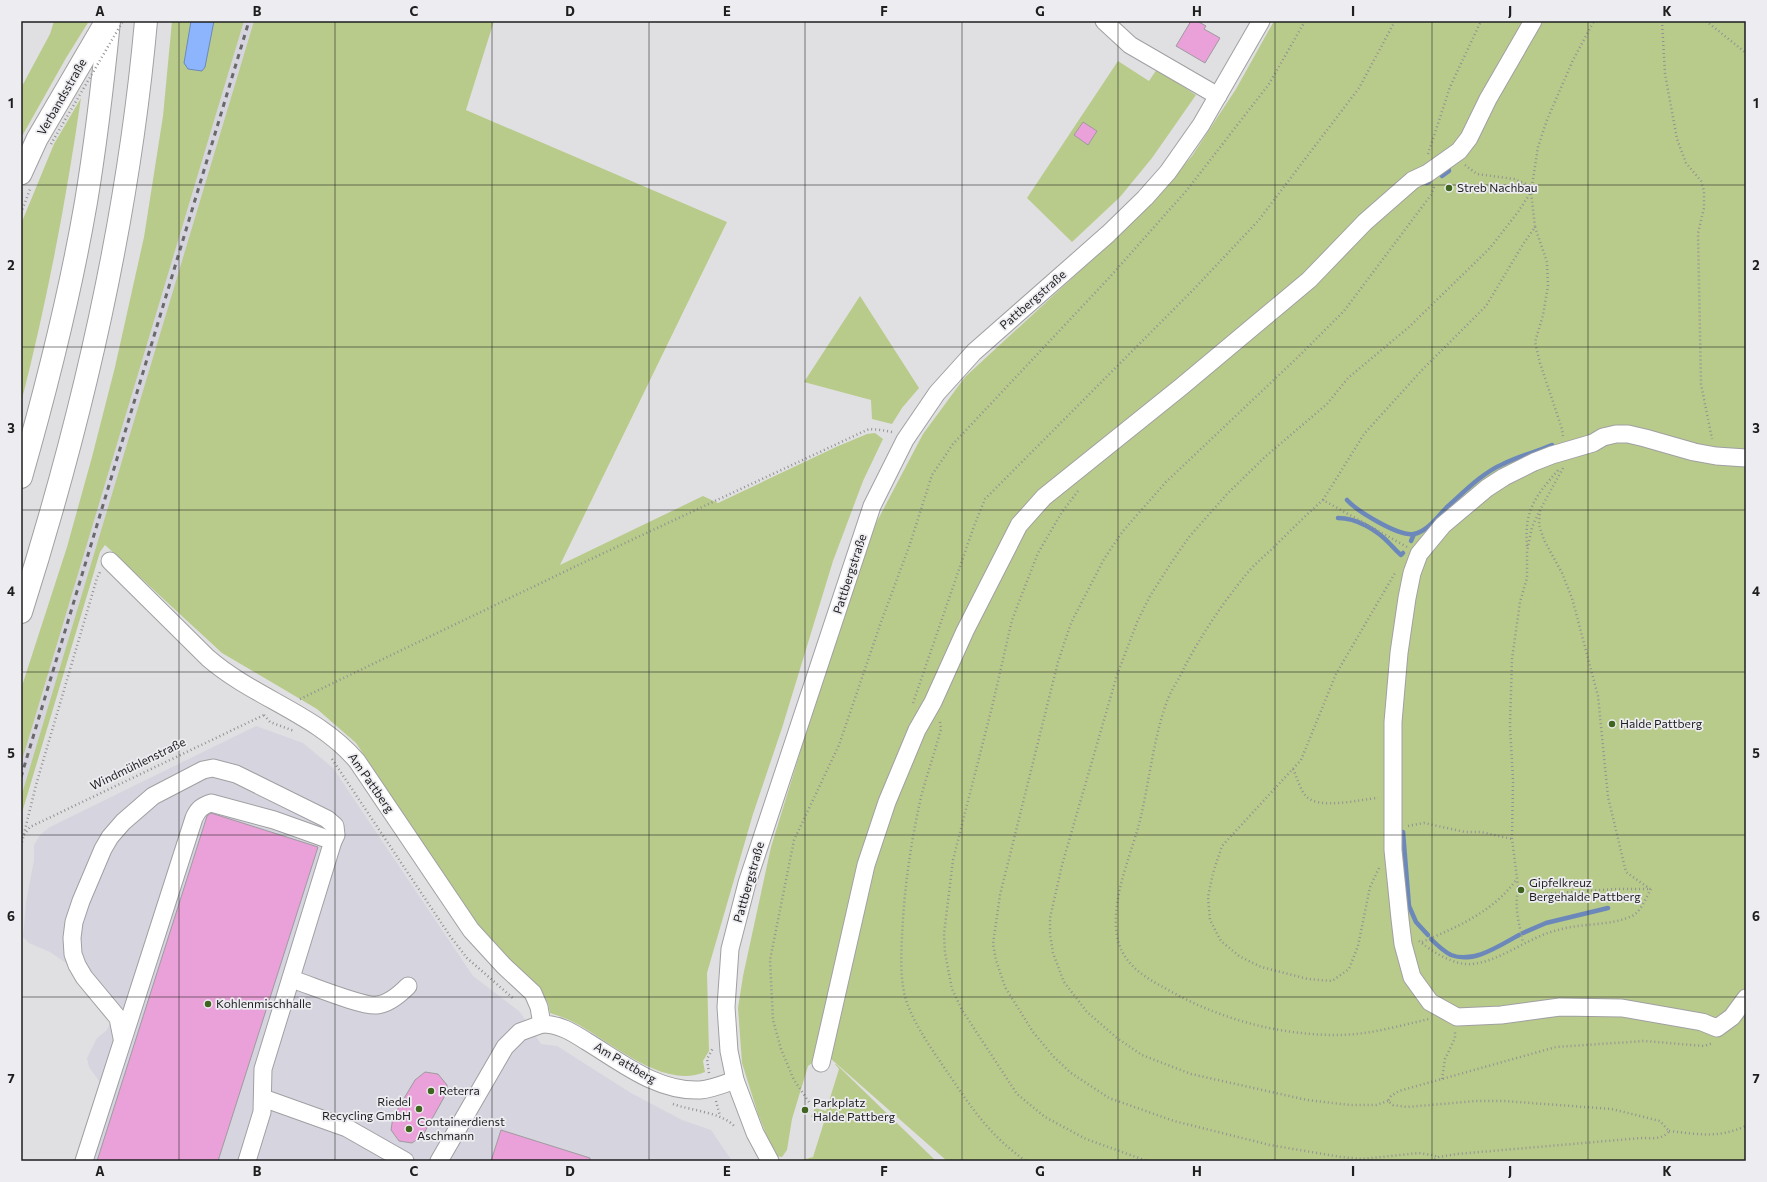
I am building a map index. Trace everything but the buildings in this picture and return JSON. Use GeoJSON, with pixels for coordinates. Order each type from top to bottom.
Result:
{"type":"FeatureCollection","features":[{"type":"Feature","properties":{"kind":"highway"},"geometry":{"type":"LineString","coordinates":[[21,477],[41,406],[62,319],[84,209],[102,87],[109,21]]}},
{"type":"Feature","properties":{"kind":"highway"},"geometry":{"type":"LineString","coordinates":[[21,612],[40,553],[79,410],[99,326],[123,197],[141,81],[146,21]]}},
{"type":"Feature","properties":{"kind":"main road","name":"Verbandsstraße"},"geometry":{"type":"LineString","coordinates":[[21,174],[44,141],[106,21]]}},
{"type":"Feature","properties":{"kind":"street"},"geometry":{"type":"LineString","coordinates":[[1104,21],[1130,44],[1218,96]]}},
{"type":"Feature","properties":{"kind":"street","name":"Pattbergstraße"},"geometry":{"type":"LineString","coordinates":[[770,1161],[755,1134],[735,1080],[730,1051],[726,1007],[730,949],[747,883],[872,506],[905,440],[937,393],[974,352],[1108,234],[1145,198],[1168,172],[1184,151],[1218,96],[1261,21]]}},
{"type":"Feature","properties":{"kind":"street"},"geometry":{"type":"LineString","coordinates":[[821,1063],[866,865],[887,802],[917,730],[933,702],[965,630],[1019,525],[1044,497],[1181,387],[1309,280],[1365,222],[1412,180],[1428,173],[1439,160],[1459,150],[1469,138],[1488,99],[1533,21]]}},
{"type":"Feature","properties":{"kind":"street"},"geometry":{"type":"LineString","coordinates":[[1746,458],[1716,456],[1694,452],[1628,434],[1616,434],[1603,437],[1593,443],[1534,462],[1504,477],[1487,488],[1443,525],[1419,554],[1412,573],[1407,598],[1399,653],[1393,722],[1393,826],[1402,938],[1412,977],[1430,1002],[1453,1016],[1501,1015],[1560,1007],[1622,1008],[1702,1022],[1717,1028],[1732,1017],[1746,998]]}},
{"type":"Feature","properties":{"kind":"street","name":"Am Pattberg"},"geometry":{"type":"LineString","coordinates":[[110,561],[224,672],[327,732],[357,761],[471,930],[504,966],[533,994],[539,1007],[542,1024],[551,1024],[570,1031],[641,1075],[671,1087],[688,1090],[701,1090],[735,1080]]}},
{"type":"Feature","properties":{"kind":"street"},"geometry":{"type":"LineString","coordinates":[[122,1041],[118,1018],[84,977],[77,965],[73,954],[72,938],[74,922],[103,849],[110,837],[123,822],[154,796],[197,773],[213,768],[236,774],[327,819],[335,826],[336,835],[263,1069],[263,1098],[259,1125],[247,1161]]}},
{"type":"Feature","properties":{"kind":"street"},"geometry":{"type":"LineString","coordinates":[[84,1161],[197,812],[203,806],[211,803],[220,804],[274,820],[333,841]]}},
{"type":"Feature","properties":{"kind":"street"},"geometry":{"type":"LineString","coordinates":[[291,979],[360,1002],[377,1005],[390,1001],[408,986]]}},
{"type":"Feature","properties":{"kind":"street"},"geometry":{"type":"LineString","coordinates":[[439,1161],[505,1047],[520,1032],[542,1024]]}},
{"type":"Feature","properties":{"kind":"street"},"geometry":{"type":"LineString","coordinates":[[263,1098],[347,1128],[405,1161]]}},
{"type":"Feature","properties":{"kind":"path"},"geometry":{"type":"LineString","coordinates":[[44,141],[123,21]]}},
{"type":"Feature","properties":{"kind":"path"},"geometry":{"type":"LineString","coordinates":[[809,1102],[794,1080],[773,1020],[770,960],[794,840],[839,745],[880,625],[909,547],[932,475],[953,444],[1108,279],[1187,190],[1269,84],[1305,21]]}},
{"type":"Feature","properties":{"kind":"path"},"geometry":{"type":"LineString","coordinates":[[913,705],[974,526],[985,499],[1194,289],[1258,221],[1359,88],[1395,21]]}},
{"type":"Feature","properties":{"kind":"path"},"geometry":{"type":"LineString","coordinates":[[1439,1157],[1419,1153],[1362,1159],[1270,1145],[1174,1121],[1109,1098],[1071,1073],[1053,1056],[1033,1032],[1005,987],[996,960],[993,944],[1000,895],[1058,662],[1071,623],[1104,559],[1123,531],[1166,482],[1297,358],[1344,311],[1431,195],[1439,160],[1450,87],[1481,21]]}},
{"type":"Feature","properties":{"kind":"path"},"geometry":{"type":"LineString","coordinates":[[1571,449],[1560,445],[1563,438],[1562,429],[1540,363],[1535,342],[1547,301],[1548,286],[1547,262],[1535,227],[1531,192],[1538,148],[1547,120],[1573,60],[1594,21]]}},
{"type":"Feature","properties":{"kind":"path"},"geometry":{"type":"LineString","coordinates":[[1662,21],[1665,74],[1677,139],[1686,163],[1701,181],[1705,196],[1702,222],[1698,234],[1701,384],[1716,456]]}},
{"type":"Feature","properties":{"kind":"path"},"geometry":{"type":"LineString","coordinates":[[1706,21],[1746,53]]}},
{"type":"Feature","properties":{"kind":"path"},"geometry":{"type":"LineString","coordinates":[[1439,160],[1477,174],[1514,179],[1532,186]]}},
{"type":"Feature","properties":{"kind":"path"},"geometry":{"type":"LineString","coordinates":[[1531,192],[1490,248],[1409,327],[1348,378],[1327,404],[1303,423],[1231,489],[1189,537],[1171,562],[1150,596],[1138,620],[1117,674],[1062,865],[1050,918],[1050,934],[1053,953],[1064,982],[1087,1012],[1117,1038],[1142,1055],[1191,1074],[1307,1100],[1350,1105],[1376,1104],[1388,1101],[1391,1096],[1399,1091],[1556,1047],[1644,1041],[1704,1046],[1713,1043],[1716,1040],[1719,1032],[1717,1028]]}},
{"type":"Feature","properties":{"kind":"path"},"geometry":{"type":"LineString","coordinates":[[1442,1079],[1446,1059],[1455,1038],[1453,1016],[1388,1029],[1340,1035],[1303,1034],[1257,1026],[1213,1013],[1182,999],[1149,980],[1134,969],[1125,958],[1117,939],[1116,903],[1140,819],[1153,754],[1166,703],[1200,637],[1250,570],[1323,500],[1364,434],[1422,370],[1486,306],[1535,227]]}},
{"type":"Feature","properties":{"kind":"path"},"geometry":{"type":"LineString","coordinates":[[889,439],[897,426]]}},
{"type":"Feature","properties":{"kind":"path"},"geometry":{"type":"LineString","coordinates":[[284,706],[593,558],[869,429],[893,433]]}},
{"type":"Feature","properties":{"kind":"path"},"geometry":{"type":"LineString","coordinates":[[1527,551],[1532,527],[1562,470],[1571,449]]}},
{"type":"Feature","properties":{"kind":"path"},"geometry":{"type":"LineString","coordinates":[[1523,943],[1518,912],[1517,895],[1519,887],[1516,880],[1512,839],[1513,780],[1510,725],[1512,659],[1520,602],[1527,578],[1526,533],[1530,510],[1571,449]]}},
{"type":"Feature","properties":{"kind":"path"},"geometry":{"type":"LineString","coordinates":[[1079,489],[1062,512],[1038,553],[1012,620],[993,703],[953,860],[944,934],[945,953],[952,989],[962,1010],[1017,1094],[1045,1117],[1086,1139],[1146,1161]]}},
{"type":"Feature","properties":{"kind":"path"},"geometry":{"type":"LineString","coordinates":[[1323,500],[1419,554]]}},
{"type":"Feature","properties":{"kind":"path"},"geometry":{"type":"LineString","coordinates":[[1540,510],[1539,521],[1541,531],[1562,573],[1572,598],[1598,696],[1608,797],[1626,872],[1651,889]]}},
{"type":"Feature","properties":{"kind":"path"},"geometry":{"type":"LineString","coordinates":[[21,846],[36,785],[97,578],[103,567],[110,561]]}},
{"type":"Feature","properties":{"kind":"path"},"geometry":{"type":"LineString","coordinates":[[1394,850],[1379,869],[1370,887],[1358,946],[1349,969],[1332,980],[1308,979],[1261,967],[1239,956],[1221,941],[1210,920],[1208,897],[1213,873],[1222,846],[1301,760],[1336,674],[1397,571]]}},
{"type":"Feature","properties":{"kind":"path"},"geometry":{"type":"LineString","coordinates":[[933,702],[940,717],[941,729],[922,794],[909,864],[902,936],[903,988],[907,1003],[919,1027],[935,1054],[983,1124],[995,1137],[1026,1161]]}},
{"type":"Feature","properties":{"kind":"path","name":"Windmühlenstraße"},"geometry":{"type":"LineString","coordinates":[[24,835],[30,827],[264,715],[270,722],[300,733]]}},
{"type":"Feature","properties":{"kind":"path"},"geometry":{"type":"LineString","coordinates":[[331,759],[450,936],[467,958],[517,1001]]}},
{"type":"Feature","properties":{"kind":"path"},"geometry":{"type":"LineString","coordinates":[[1293,769],[1304,794],[1310,800],[1332,803],[1366,798],[1393,797]]}},
{"type":"Feature","properties":{"kind":"path"},"geometry":{"type":"LineString","coordinates":[[1393,826],[1410,826],[1424,823],[1465,832],[1481,832],[1512,839]]}},
{"type":"Feature","properties":{"kind":"path"},"geometry":{"type":"LineString","coordinates":[[1516,880],[1508,892],[1474,918],[1421,943],[1451,961],[1462,964],[1473,964],[1487,961],[1523,943],[1558,930],[1633,916],[1651,889]]}},
{"type":"Feature","properties":{"kind":"path"},"geometry":{"type":"LineString","coordinates":[[1519,887],[1528,892],[1540,894],[1618,889],[1651,889]]}},
{"type":"Feature","properties":{"kind":"path"},"geometry":{"type":"LineString","coordinates":[[714,1046],[707,1059],[712,1088],[720,1116]]}},
{"type":"Feature","properties":{"kind":"path"},"geometry":{"type":"LineString","coordinates":[[1388,1101],[1393,1105],[1407,1107],[1476,1101],[1504,1101],[1612,1108],[1660,1121],[1669,1131],[1697,1135],[1719,1135],[1732,1132],[1746,1126]]}},
{"type":"Feature","properties":{"kind":"path"},"geometry":{"type":"LineString","coordinates":[[1431,1161],[1439,1157],[1457,1154],[1641,1138],[1661,1138],[1669,1131]]}},
{"type":"Feature","properties":{"kind":"shaded area"},"geometry":{"type":"Polygon","coordinates":[[[244,21],[254,21],[21,797],[21,764],[244,21]]]}},
{"type":"Feature","properties":{"kind":"shaded area"},"geometry":{"type":"Polygon","coordinates":[[[256,726],[303,743],[333,768],[473,976],[520,1012],[541,1044],[557,1046],[631,1093],[682,1120],[711,1130],[732,1161],[77,1161],[100,1089],[99,1081],[89,1067],[87,1058],[97,1038],[106,1031],[110,1024],[108,1016],[66,963],[50,952],[29,943],[23,937],[26,902],[34,860],[34,845],[40,835],[50,827],[256,726]]]}},
{"type":"Feature","properties":{"kind":"green space"},"geometry":{"type":"Polygon","coordinates":[[[54,21],[89,21],[66,58],[21,138],[21,88],[50,34],[54,21]]]}},
{"type":"Feature","properties":{"kind":"green space"},"geometry":{"type":"Polygon","coordinates":[[[172,21],[244,21],[21,764],[21,689],[67,547],[92,457],[115,367],[144,237],[163,116],[172,21]]]}},
{"type":"Feature","properties":{"kind":"green space"},"geometry":{"type":"Polygon","coordinates":[[[254,21],[494,21],[466,110],[727,222],[560,565],[703,496],[718,503],[836,447],[867,434],[875,433],[883,439],[863,481],[833,561],[782,728],[753,814],[707,973],[709,1051],[703,1061],[705,1072],[688,1076],[670,1074],[652,1068],[634,1059],[582,1027],[567,1019],[550,1013],[548,1003],[541,993],[484,935],[356,743],[317,709],[222,653],[105,545],[100,552],[21,816],[21,797],[254,21]]]}},
{"type":"Feature","properties":{"kind":"green space"},"geometry":{"type":"Polygon","coordinates":[[[1274,21],[1746,21],[1746,1161],[947,1161],[831,1059],[822,1056],[808,1066],[792,1119],[787,1150],[782,1157],[775,1156],[758,1114],[742,1063],[738,1008],[743,976],[771,847],[827,665],[875,525],[923,434],[965,377],[1134,221],[1192,156],[1236,89],[1274,21]]]}},
{"type":"Feature","properties":{"kind":"green space"},"geometry":{"type":"Polygon","coordinates":[[[1118,61],[1149,81],[1157,69],[1196,95],[1152,158],[1120,197],[1072,242],[1027,198],[1118,61]]]}},
{"type":"Feature","properties":{"kind":"green space"},"geometry":{"type":"Polygon","coordinates":[[[81,98],[55,251],[21,403],[21,224],[54,144],[81,98]]]}},
{"type":"Feature","properties":{"kind":"green space"},"geometry":{"type":"Polygon","coordinates":[[[860,296],[919,388],[902,408],[892,424],[872,419],[871,400],[804,382],[860,296]]]}},
{"type":"Feature","properties":{"kind":"green space"},"geometry":{"type":"Polygon","coordinates":[[[835,1064],[936,1161],[798,1161],[813,1157],[825,1119],[811,1117],[815,1108],[826,1111],[839,1069],[835,1064]]]}},
{"type":"Feature","properties":{"kind":"water"},"geometry":{"type":"Polygon","coordinates":[[[191,21],[214,21],[205,67],[202,71],[188,69],[184,63],[191,21]]]}},
{"type":"Feature","properties":{"kind":"waterway"},"geometry":{"type":"LineString","coordinates":[[1442,176],[1449,171],[1448,166]]}},
{"type":"Feature","properties":{"kind":"waterway"},"geometry":{"type":"LineString","coordinates":[[1347,500],[1352,505],[1379,522],[1399,532],[1414,534],[1428,527],[1460,495],[1488,472],[1509,461],[1552,445]]}},
{"type":"Feature","properties":{"kind":"waterway"},"geometry":{"type":"LineString","coordinates":[[1338,518],[1352,520],[1366,526],[1379,534],[1401,555],[1403,553]]}},
{"type":"Feature","properties":{"kind":"waterway"},"geometry":{"type":"LineString","coordinates":[[1411,541],[1414,534]]}},
{"type":"Feature","properties":{"kind":"waterway"},"geometry":{"type":"LineString","coordinates":[[1403,832],[1409,906],[1416,922],[1428,935]]}},
{"type":"Feature","properties":{"kind":"waterway"},"geometry":{"type":"LineString","coordinates":[[1523,933],[1546,923],[1608,908]]}},
{"type":"Feature","properties":{"kind":"waterway"},"geometry":{"type":"LineString","coordinates":[[1431,939],[1451,955],[1469,957],[1486,952],[1519,935]]}},
{"type":"Feature","properties":{"kind":"railway"},"geometry":{"type":"LineString","coordinates":[[21,777],[249,21]]}},
{"type":"Feature","properties":{"kind":"place","name":"Streb Nachbau"},"geometry":{"type":"Point","coordinates":[1449,188]}},
{"type":"Feature","properties":{"kind":"place","name":"Halde Pattberg"},"geometry":{"type":"Point","coordinates":[1612,724]}},
{"type":"Feature","properties":{"kind":"place","name":"Gipfelkreuz Bergehalde Pattberg"},"geometry":{"type":"Point","coordinates":[1521,890]}},
{"type":"Feature","properties":{"kind":"place","name":"Kohlenmischhalle"},"geometry":{"type":"Point","coordinates":[208,1004]}},
{"type":"Feature","properties":{"kind":"place","name":"Reterra"},"geometry":{"type":"Point","coordinates":[431,1091]}},
{"type":"Feature","properties":{"kind":"place","name":"Riedel Recycling GmbH"},"geometry":{"type":"Point","coordinates":[419,1109]}},
{"type":"Feature","properties":{"kind":"place","name":"Parkplatz Halde Pattberg"},"geometry":{"type":"Point","coordinates":[805,1110]}},
{"type":"Feature","properties":{"kind":"place","name":"Containerdienst Aschmann"},"geometry":{"type":"Point","coordinates":[409,1129]}}]}
